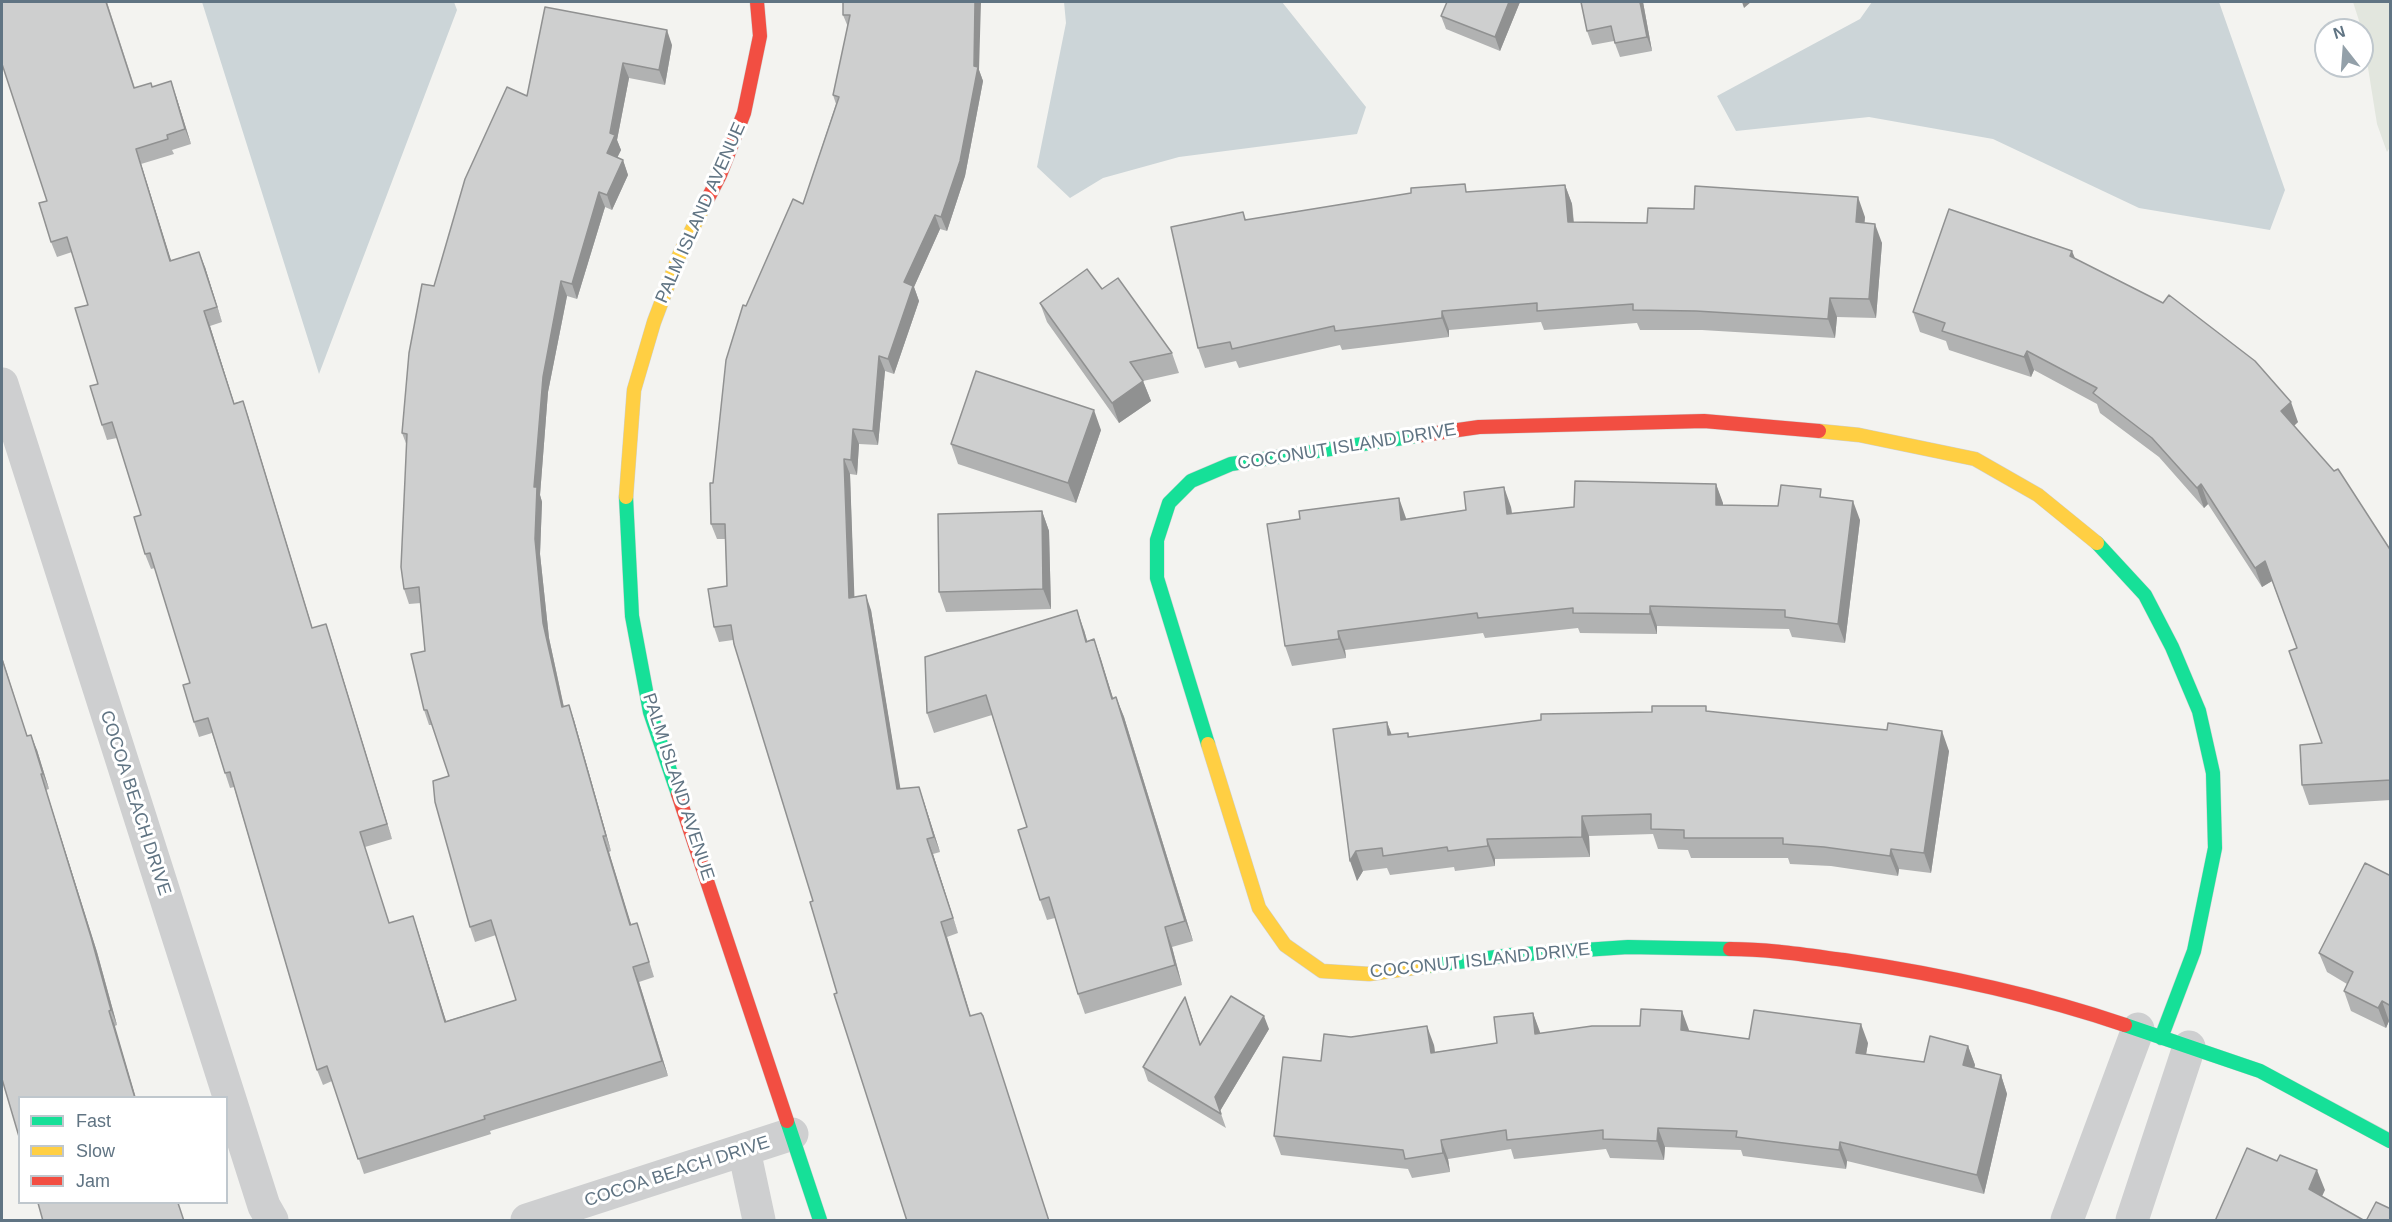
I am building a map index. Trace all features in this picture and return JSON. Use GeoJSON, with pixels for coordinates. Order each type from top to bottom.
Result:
{"type":"FeatureCollection","features":[{"type":"Feature","properties":{"kind":"street","name":"PALM ISLAND AVENUE"},"geometry":{"type":"LineString","coordinates":[[757,2],[760,36],[744,112],[720,175],[680,253],[654,322],[634,390],[625,507],[632,616],[650,712],[820,1221]]}},
{"type":"Feature","properties":{"kind":"street","name":"COCOA BEACH DRIVE"},"geometry":{"type":"LineString","coordinates":[[2,384],[264,1206],[272,1221]]}},
{"type":"Feature","properties":{"kind":"street","name":"COCONUT ISLAND DRIVE"},"geometry":{"type":"LineString","coordinates":[[2067,1221],[2163,1038],[2194,951],[2215,848],[2213,773],[2199,711],[2172,647],[2145,595],[2091,537],[2038,495],[1975,459],[1859,435],[1704,421],[1479,427],[1231,464],[1191,481],[1169,503],[1157,540],[1157,578],[1259,908],[1285,945],[1322,970],[1370,974],[1511,955],[1628,947],[1762,949],[1906,969],[2058,1002],[2163,1038],[2260,1071],[2391,1141]]}},
{"type":"Feature","properties":{"kind":"street","name":"COCONUT ISLAND DRIVE"},"geometry":{"type":"LineString","coordinates":[[2132,1221],[2163,1038]]}},
{"type":"Feature","properties":{"kind":"street","name":"COCOA BEACH DRIVE"},"geometry":{"type":"LineString","coordinates":[[527,1221],[792,1134]]}},
{"type":"Feature","properties":{"kind":"street"},"geometry":{"type":"LineString","coordinates":[[744,1150],[759,1221]]}},
{"type":"Feature","properties":{"kind":"shaded area"},"geometry":{"type":"Polygon","coordinates":[[[202,2],[454,2],[457,10],[319,374],[202,2]]]}},
{"type":"Feature","properties":{"kind":"shaded area"},"geometry":{"type":"Polygon","coordinates":[[[1064,2],[1282,2],[1366,107],[1357,134],[1179,157],[1103,178],[1070,198],[1037,167],[1066,23],[1064,2]]]}},
{"type":"Feature","properties":{"kind":"shaded area"},"geometry":{"type":"Polygon","coordinates":[[[1872,2],[2219,2],[2285,190],[2270,230],[2139,208],[1993,139],[1869,117],[1736,131],[1717,96],[1860,19],[1872,2]]]}},
{"type":"Feature","properties":{"kind":"shaded area"},"geometry":{"type":"Polygon","coordinates":[[[2353,2],[2390,2],[2390,147],[2387,152],[2377,124],[2370,78],[2374,78],[2374,18],[2358,18],[2353,2]]]}},
{"type":"Feature","properties":{"kind":"building"},"geometry":{"type":"Polygon","coordinates":[[[2,2],[106,2],[134,88],[151,83],[152,87],[171,81],[185,129],[167,135],[168,139],[136,149],[170,261],[199,252],[217,307],[204,311],[234,404],[243,401],[312,628],[326,624],[387,824],[360,832],[389,923],[413,916],[445,1022],[516,1000],[491,920],[470,927],[435,802],[433,781],[449,776],[427,710],[424,710],[411,654],[425,651],[419,587],[404,589],[401,567],[407,434],[402,433],[409,353],[422,284],[434,286],[465,179],[507,87],[527,96],[545,7],[667,30],[659,70],[623,63],[610,133],[615,135],[607,153],[623,160],[607,195],[599,192],[572,284],[561,281],[543,377],[534,487],[537,487],[535,539],[543,623],[562,707],[569,705],[606,836],[603,836],[630,925],[637,923],[649,962],[633,967],[662,1061],[484,1116],[485,1119],[358,1159],[327,1066],[317,1070],[230,772],[225,773],[208,718],[194,722],[183,685],[190,683],[150,553],[145,554],[134,517],[141,515],[112,422],[102,425],[90,386],[98,384],[75,308],[88,305],[67,237],[51,242],[39,203],[47,201],[2,64],[2,2]]]}},
{"type":"Feature","properties":{"kind":"building"},"geometry":{"type":"Polygon","coordinates":[[[843,2],[975,2],[974,66],[978,67],[960,161],[941,217],[935,215],[904,282],[913,286],[888,359],[879,356],[873,431],[853,429],[851,460],[844,459],[849,598],[866,595],[897,789],[919,787],[934,837],[927,839],[953,918],[941,922],[970,1016],[981,1013],[983,1016],[1049,1221],[907,1221],[834,994],[837,993],[810,902],[813,901],[734,644],[731,625],[714,627],[708,589],[727,586],[725,524],[711,524],[710,483],[713,483],[726,360],[743,305],[746,306],[793,199],[803,204],[839,97],[833,95],[850,15],[843,15],[843,2]]]}},
{"type":"Feature","properties":{"kind":"building"},"geometry":{"type":"Polygon","coordinates":[[[1447,2],[1509,2],[1495,37],[1441,16],[1447,2]]]}},
{"type":"Feature","properties":{"kind":"building"},"geometry":{"type":"Polygon","coordinates":[[[1581,2],[1640,2],[1647,37],[1615,43],[1611,26],[1587,31],[1581,2]]]}},
{"type":"Feature","properties":{"kind":"building"},"geometry":{"type":"Polygon","coordinates":[[[1465,184],[1466,192],[1565,185],[1568,222],[1647,223],[1648,208],[1694,209],[1695,186],[1858,197],[1856,222],[1875,224],[1869,299],[1830,298],[1828,319],[1696,311],[1633,310],[1633,304],[1537,311],[1537,303],[1442,311],[1442,318],[1335,331],[1334,326],[1232,349],[1230,342],[1198,348],[1171,227],[1243,212],[1245,220],[1411,193],[1411,188],[1465,184]]]}},
{"type":"Feature","properties":{"kind":"building"},"geometry":{"type":"Polygon","coordinates":[[[1949,209],[2072,251],[2070,256],[2163,303],[2169,295],[2255,361],[2291,402],[2281,411],[2334,471],[2338,469],[2391,551],[2391,780],[2302,785],[2300,745],[2322,743],[2289,651],[2297,648],[2265,561],[2255,568],[2201,484],[2197,488],[2152,438],[2093,393],[2097,388],[2027,351],[2024,357],[1942,331],[1945,323],[1913,312],[1949,209]]]}},
{"type":"Feature","properties":{"kind":"building"},"geometry":{"type":"Polygon","coordinates":[[[1087,269],[1102,289],[1118,278],[1172,353],[1130,362],[1143,381],[1112,403],[1040,303],[1087,269]]]}},
{"type":"Feature","properties":{"kind":"building"},"geometry":{"type":"Polygon","coordinates":[[[976,371],[1094,410],[1068,483],[951,444],[976,371]]]}},
{"type":"Feature","properties":{"kind":"building"},"geometry":{"type":"Polygon","coordinates":[[[1575,481],[1716,484],[1716,505],[1778,506],[1781,485],[1821,489],[1820,497],[1853,501],[1838,624],[1785,617],[1785,610],[1650,606],[1650,614],[1573,613],[1573,608],[1478,618],[1477,613],[1338,631],[1339,639],[1285,646],[1267,524],[1300,519],[1299,511],[1399,498],[1401,520],[1466,510],[1464,492],[1504,487],[1507,514],[1574,507],[1575,481]]]}},
{"type":"Feature","properties":{"kind":"building"},"geometry":{"type":"Polygon","coordinates":[[[1042,511],[1043,589],[939,592],[938,514],[1042,511]]]}},
{"type":"Feature","properties":{"kind":"building"},"geometry":{"type":"Polygon","coordinates":[[[1077,610],[1086,642],[1094,639],[1112,699],[1116,697],[1185,921],[1165,927],[1175,965],[1078,994],[1049,897],[1040,900],[1018,830],[1027,827],[986,695],[927,713],[925,657],[1077,610]]]}},
{"type":"Feature","properties":{"kind":"building"},"geometry":{"type":"Polygon","coordinates":[[[2,659],[27,736],[31,735],[43,774],[41,774],[91,937],[111,1010],[109,1011],[134,1096],[18,1096],[18,1133],[2,1079],[2,659]]]}},
{"type":"Feature","properties":{"kind":"building"},"geometry":{"type":"Polygon","coordinates":[[[1652,706],[1706,706],[1706,711],[1887,730],[1888,723],[1942,731],[1924,853],[1891,849],[1890,856],[1783,844],[1783,838],[1684,838],[1684,830],[1651,829],[1651,814],[1582,816],[1582,837],[1487,839],[1488,846],[1448,851],[1447,847],[1383,856],[1382,848],[1356,851],[1350,861],[1333,729],[1387,722],[1388,735],[1408,733],[1408,737],[1541,720],[1541,714],[1652,712],[1652,706]]]}},
{"type":"Feature","properties":{"kind":"building"},"geometry":{"type":"Polygon","coordinates":[[[2365,863],[2391,876],[2391,1006],[2382,1001],[2378,1008],[2344,991],[2353,972],[2319,953],[2365,863]]]}},
{"type":"Feature","properties":{"kind":"building"},"geometry":{"type":"Polygon","coordinates":[[[1231,996],[1264,1016],[1215,1097],[1221,1114],[1143,1067],[1185,997],[1200,1045],[1231,996]]]}},
{"type":"Feature","properties":{"kind":"building"},"geometry":{"type":"Polygon","coordinates":[[[1641,1009],[1682,1011],[1681,1030],[1749,1039],[1754,1010],[1861,1024],[1856,1053],[1924,1062],[1930,1036],[1968,1046],[1963,1065],[2001,1075],[1977,1175],[1840,1142],[1839,1150],[1736,1137],[1737,1131],[1658,1128],[1657,1141],[1603,1139],[1603,1130],[1507,1140],[1506,1130],[1441,1140],[1443,1153],[1405,1159],[1403,1150],[1274,1136],[1283,1057],[1321,1061],[1324,1034],[1351,1037],[1427,1026],[1431,1053],[1497,1043],[1494,1017],[1533,1013],[1535,1034],[1592,1026],[1640,1026],[1641,1009]]]}},
{"type":"Feature","properties":{"kind":"building"},"geometry":{"type":"Polygon","coordinates":[[[2247,1148],[2277,1161],[2280,1155],[2317,1170],[2309,1189],[2365,1221],[2215,1221],[2247,1148]]]}},
{"type":"Feature","properties":{"kind":"building"},"geometry":{"type":"Polygon","coordinates":[[[2376,1202],[2391,1209],[2391,1221],[2366,1221],[2376,1202]]]}},
{"type":"Feature","properties":{"kind":"building"},"geometry":{"type":"Polygon","coordinates":[[[38,1204],[178,1204],[184,1221],[43,1221],[38,1204]]]}},
{"type":"Feature","properties":{"kind":"traffic: fast"},"geometry":{"type":"LineString","coordinates":[[1208,744],[1157,578],[1157,540],[1169,503],[1191,481],[1231,464],[1416,436]]}},
{"type":"Feature","properties":{"kind":"traffic: fast"},"geometry":{"type":"LineString","coordinates":[[626,497],[632,616],[650,712],[678,794]]}},
{"type":"Feature","properties":{"kind":"traffic: fast"},"geometry":{"type":"LineString","coordinates":[[2097,543],[2145,595],[2172,647],[2199,711],[2213,773],[2215,848],[2194,951],[2161,1038]]}},
{"type":"Feature","properties":{"kind":"traffic: fast"},"geometry":{"type":"LineString","coordinates":[[1428,966],[1511,955],[1628,947],[1730,949]]}},
{"type":"Feature","properties":{"kind":"traffic: fast"},"geometry":{"type":"LineString","coordinates":[[2125,1025],[2260,1071],[2390,1141]]}},
{"type":"Feature","properties":{"kind":"traffic: fast"},"geometry":{"type":"LineString","coordinates":[[787,1121],[820,1220]]}},
{"type":"Feature","properties":{"kind":"traffic: slow"},"geometry":{"type":"LineString","coordinates":[[626,497],[634,390],[654,322],[680,253],[705,204]]}},
{"type":"Feature","properties":{"kind":"traffic: slow"},"geometry":{"type":"LineString","coordinates":[[1819,431],[1859,435],[1975,459],[2038,495],[2097,543]]}},
{"type":"Feature","properties":{"kind":"traffic: slow"},"geometry":{"type":"LineString","coordinates":[[1208,744],[1259,908],[1285,945],[1322,971],[1369,974],[1428,966]]}},
{"type":"Feature","properties":{"kind":"traffic: jam"},"geometry":{"type":"LineString","coordinates":[[705,204],[720,175],[744,113],[760,36],[757,2]]}},
{"type":"Feature","properties":{"kind":"traffic: jam"},"geometry":{"type":"LineString","coordinates":[[1416,436],[1479,427],[1704,421],[1819,431]]}},
{"type":"Feature","properties":{"kind":"traffic: jam"},"geometry":{"type":"LineString","coordinates":[[678,794],[787,1121]]}},
{"type":"Feature","properties":{"kind":"traffic: jam"},"geometry":{"type":"LineString","coordinates":[[1730,949],[1801,954],[1915,972],[1986,986],[2125,1025]]}}]}
